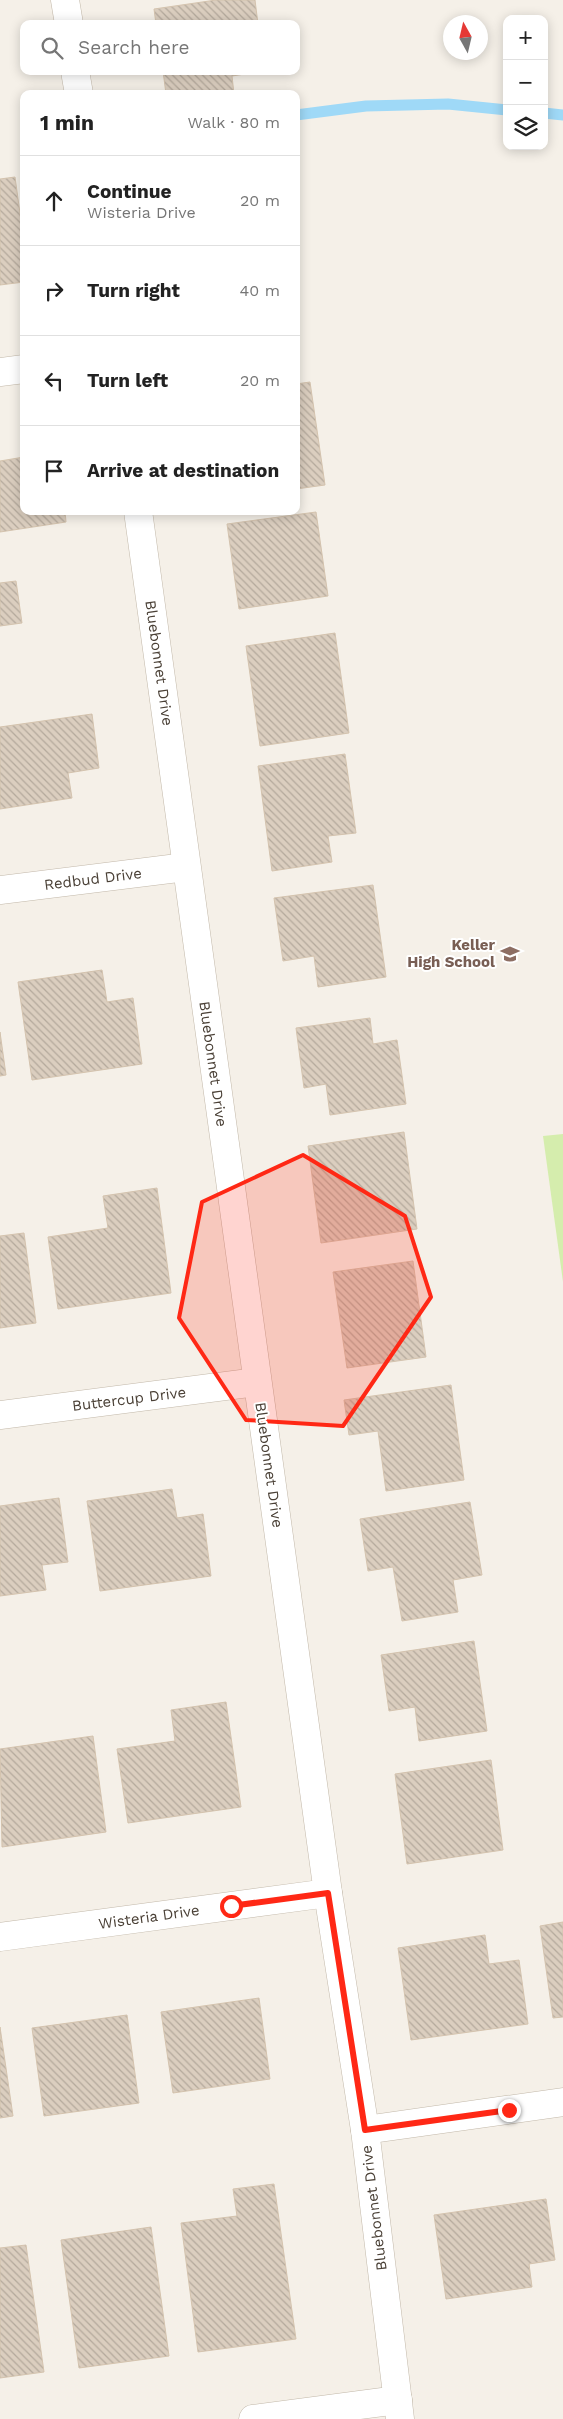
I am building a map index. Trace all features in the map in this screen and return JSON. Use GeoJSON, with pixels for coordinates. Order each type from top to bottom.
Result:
{"type":"FeatureCollection","features":[{"type":"Feature","properties":{"kind":"street"},"geometry":{"type":"LineString","coordinates":[[65,0],[68,20]]}},
{"type":"Feature","properties":{"kind":"street"},"geometry":{"type":"LineString","coordinates":[[77,75],[78,90]]}},
{"type":"Feature","properties":{"kind":"street"},"geometry":{"type":"LineString","coordinates":[[0,372],[20,370]]}},
{"type":"Feature","properties":{"kind":"street","name":"Bluebonnet Drive"},"geometry":{"type":"LineString","coordinates":[[139,515],[328,1893],[365,2130],[399,2409]]}},
{"type":"Feature","properties":{"kind":"street","name":"Redbud Drive"},"geometry":{"type":"LineString","coordinates":[[0,890],[186,867]]}},
{"type":"Feature","properties":{"kind":"street","name":"Buttercup Drive"},"geometry":{"type":"LineString","coordinates":[[0,1415],[257,1382]]}},
{"type":"Feature","properties":{"kind":"street","name":"Wisteria Drive"},"geometry":{"type":"LineString","coordinates":[[0,1937],[328,1893]]}},
{"type":"Feature","properties":{"kind":"street"},"geometry":{"type":"LineString","coordinates":[[365,2130],[563,2102]]}},
{"type":"Feature","properties":{"kind":"street"},"geometry":{"type":"LineString","coordinates":[[253,2419],[399,2409]]}},
{"type":"Feature","properties":{"kind":"highlighted area"},"geometry":{"type":"Polygon","coordinates":[[[303,1155],[405,1216],[431,1297],[343,1426],[246,1420],[179,1318],[202,1202],[303,1155]]]}},
{"type":"Feature","properties":{"kind":"green space"},"geometry":{"type":"Polygon","coordinates":[[[563,1134],[563,1282],[543,1136],[563,1134]]]}},
{"type":"Feature","properties":{"kind":"building"},"geometry":{"type":"Polygon","coordinates":[[[216,0],[255,0],[258,20],[155,20],[154,9],[216,0]]]}},
{"type":"Feature","properties":{"kind":"building"},"geometry":{"type":"Polygon","coordinates":[[[164,75],[238,75],[232,76],[234,90],[165,90],[164,75]]]}},
{"type":"Feature","properties":{"kind":"building"},"geometry":{"type":"Polygon","coordinates":[[[15,177],[20,213],[20,282],[0,285],[0,179],[15,177]]]}},
{"type":"Feature","properties":{"kind":"building"},"geometry":{"type":"Polygon","coordinates":[[[310,382],[325,485],[300,488],[300,383],[310,382]]]}},
{"type":"Feature","properties":{"kind":"building"},"geometry":{"type":"Polygon","coordinates":[[[20,458],[20,515],[65,515],[66,522],[0,532],[0,461],[20,458]]]}},
{"type":"Feature","properties":{"kind":"building"},"geometry":{"type":"Polygon","coordinates":[[[316,512],[328,596],[239,609],[227,524],[316,512]]]}},
{"type":"Feature","properties":{"kind":"building"},"geometry":{"type":"Polygon","coordinates":[[[16,581],[22,623],[0,626],[0,583],[16,581]]]}},
{"type":"Feature","properties":{"kind":"building"},"geometry":{"type":"Polygon","coordinates":[[[335,633],[349,733],[260,746],[246,646],[335,633]]]}},
{"type":"Feature","properties":{"kind":"building"},"geometry":{"type":"Polygon","coordinates":[[[92,714],[99,768],[68,773],[72,798],[0,809],[0,727],[92,714]]]}},
{"type":"Feature","properties":{"kind":"building"},"geometry":{"type":"Polygon","coordinates":[[[345,754],[356,833],[328,836],[332,862],[272,871],[258,766],[345,754]]]}},
{"type":"Feature","properties":{"kind":"building"},"geometry":{"type":"Polygon","coordinates":[[[373,885],[386,977],[318,987],[314,956],[283,961],[274,898],[373,885]]]}},
{"type":"Feature","properties":{"kind":"building"},"geometry":{"type":"Polygon","coordinates":[[[102,970],[107,1002],[133,998],[142,1064],[32,1080],[18,982],[102,970]]]}},
{"type":"Feature","properties":{"kind":"building"},"geometry":{"type":"Polygon","coordinates":[[[370,1018],[373,1044],[397,1040],[406,1104],[330,1115],[326,1084],[304,1088],[296,1028],[370,1018]]]}},
{"type":"Feature","properties":{"kind":"building"},"geometry":{"type":"Polygon","coordinates":[[[0,1032],[6,1075],[0,1076],[0,1032]]]}},
{"type":"Feature","properties":{"kind":"building"},"geometry":{"type":"Polygon","coordinates":[[[404,1132],[417,1229],[321,1243],[308,1146],[404,1132]]]}},
{"type":"Feature","properties":{"kind":"building"},"geometry":{"type":"Polygon","coordinates":[[[157,1188],[171,1293],[58,1309],[48,1237],[108,1228],[103,1196],[157,1188]]]}},
{"type":"Feature","properties":{"kind":"building"},"geometry":{"type":"Polygon","coordinates":[[[24,1233],[36,1323],[0,1328],[0,1236],[24,1233]]]}},
{"type":"Feature","properties":{"kind":"building"},"geometry":{"type":"Polygon","coordinates":[[[413,1261],[426,1357],[347,1368],[333,1272],[413,1261]]]}},
{"type":"Feature","properties":{"kind":"building"},"geometry":{"type":"Polygon","coordinates":[[[451,1385],[464,1480],[386,1491],[378,1431],[349,1435],[344,1400],[451,1385]]]}},
{"type":"Feature","properties":{"kind":"building"},"geometry":{"type":"Polygon","coordinates":[[[172,1489],[177,1518],[203,1514],[211,1576],[100,1591],[87,1501],[172,1489]]]}},
{"type":"Feature","properties":{"kind":"building"},"geometry":{"type":"Polygon","coordinates":[[[59,1498],[68,1562],[42,1565],[46,1590],[0,1596],[0,1506],[59,1498]]]}},
{"type":"Feature","properties":{"kind":"building"},"geometry":{"type":"Polygon","coordinates":[[[470,1502],[482,1575],[453,1580],[458,1612],[402,1621],[393,1567],[368,1571],[360,1519],[470,1502]]]}},
{"type":"Feature","properties":{"kind":"building"},"geometry":{"type":"Polygon","coordinates":[[[474,1641],[487,1731],[419,1741],[415,1707],[389,1711],[381,1655],[474,1641]]]}},
{"type":"Feature","properties":{"kind":"building"},"geometry":{"type":"Polygon","coordinates":[[[226,1702],[241,1807],[128,1823],[117,1749],[175,1741],[171,1710],[226,1702]]]}},
{"type":"Feature","properties":{"kind":"building"},"geometry":{"type":"Polygon","coordinates":[[[93,1736],[106,1832],[2,1847],[0,1749],[93,1736]]]}},
{"type":"Feature","properties":{"kind":"building"},"geometry":{"type":"Polygon","coordinates":[[[491,1760],[503,1850],[407,1864],[395,1774],[491,1760]]]}},
{"type":"Feature","properties":{"kind":"building"},"geometry":{"type":"Polygon","coordinates":[[[563,1922],[563,2017],[553,2018],[540,1926],[563,1922]]]}},
{"type":"Feature","properties":{"kind":"building"},"geometry":{"type":"Polygon","coordinates":[[[485,1935],[489,1964],[519,1960],[528,2024],[411,2040],[398,1948],[485,1935]]]}},
{"type":"Feature","properties":{"kind":"building"},"geometry":{"type":"Polygon","coordinates":[[[259,1998],[270,2079],[173,2093],[161,2012],[259,1998]]]}},
{"type":"Feature","properties":{"kind":"building"},"geometry":{"type":"Polygon","coordinates":[[[127,2015],[139,2103],[44,2116],[32,2028],[127,2015]]]}},
{"type":"Feature","properties":{"kind":"building"},"geometry":{"type":"Polygon","coordinates":[[[0,2027],[13,2116],[0,2118],[0,2027]]]}},
{"type":"Feature","properties":{"kind":"building"},"geometry":{"type":"Polygon","coordinates":[[[274,2184],[296,2339],[198,2352],[181,2223],[237,2216],[233,2189],[274,2184]]]}},
{"type":"Feature","properties":{"kind":"building"},"geometry":{"type":"Polygon","coordinates":[[[546,2199],[555,2260],[529,2264],[532,2287],[446,2299],[434,2215],[546,2199]]]}},
{"type":"Feature","properties":{"kind":"building"},"geometry":{"type":"Polygon","coordinates":[[[151,2227],[169,2356],[79,2368],[61,2240],[151,2227]]]}},
{"type":"Feature","properties":{"kind":"building"},"geometry":{"type":"Polygon","coordinates":[[[26,2245],[44,2372],[0,2378],[0,2248],[26,2245]]]}},
{"type":"Feature","properties":{"kind":"waterway"},"geometry":{"type":"LineString","coordinates":[[300,114],[366,106],[448,104],[503,110]]}},
{"type":"Feature","properties":{"kind":"waterway"},"geometry":{"type":"LineString","coordinates":[[548,113],[563,115]]}},
{"type":"Feature","properties":{"kind":"place","name":"Keller High School"},"geometry":{"type":"Point","coordinates":[510,954]}},
{"type":"Feature","properties":{"kind":"route"},"geometry":{"type":"LineString","coordinates":[[231,1906],[328,1893],[365,2130],[509,2110]]}}]}
